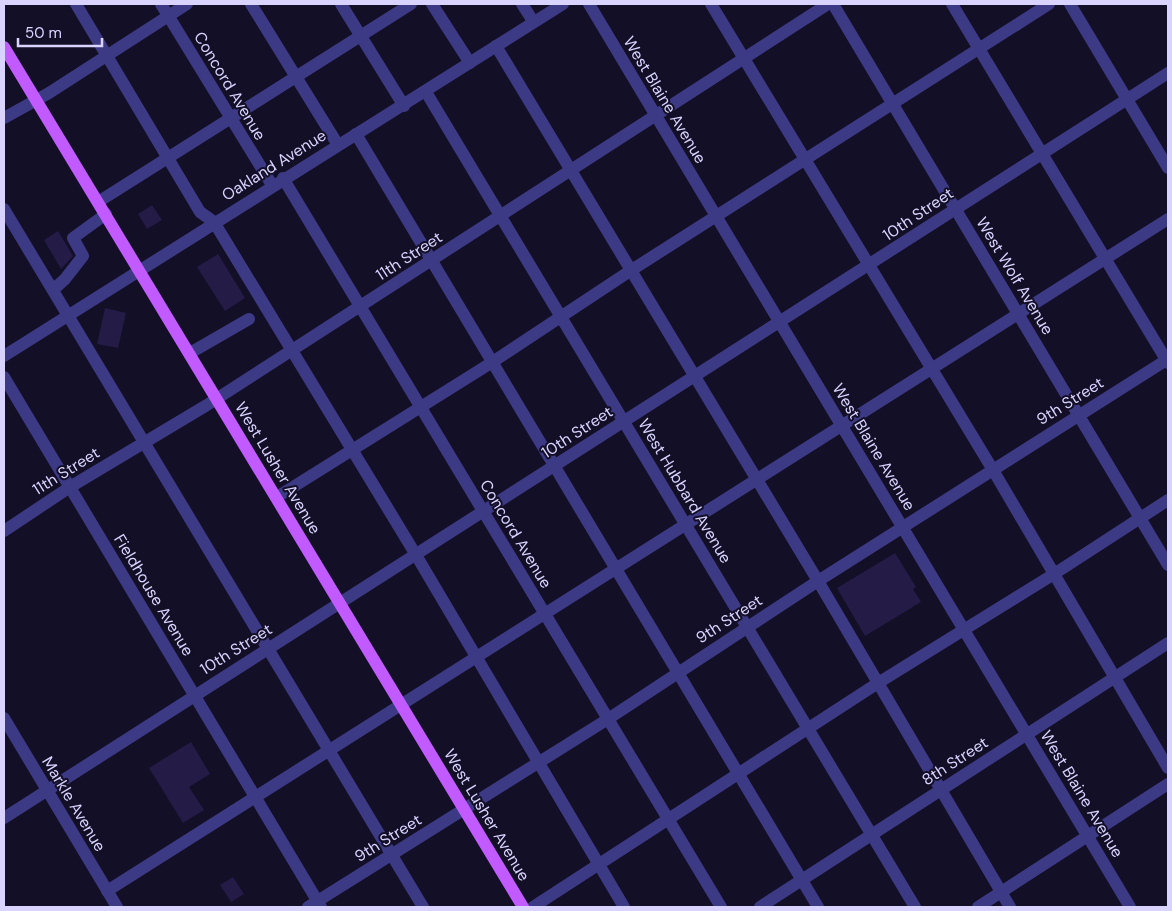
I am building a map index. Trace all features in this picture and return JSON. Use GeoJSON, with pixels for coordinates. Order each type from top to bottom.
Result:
{"type":"FeatureCollection","features":[{"type":"Feature","properties":{"kind":"main road","name":"West Lusher Avenue"},"geometry":{"type":"LineString","coordinates":[[4,47],[218,398],[523,907]]}},
{"type":"Feature","properties":{"kind":"street"},"geometry":{"type":"LineString","coordinates":[[76,4],[200,212],[214,222],[292,350],[416,555],[624,907]]}},
{"type":"Feature","properties":{"kind":"street","name":"Concord Avenue"},"geometry":{"type":"LineString","coordinates":[[161,4],[231,118],[278,181],[360,306],[721,907]]}},
{"type":"Feature","properties":{"kind":"street"},"geometry":{"type":"LineString","coordinates":[[4,118],[49,93],[187,4]]}},
{"type":"Feature","properties":{"kind":"street"},"geometry":{"type":"LineString","coordinates":[[251,4],[338,145]]}},
{"type":"Feature","properties":{"kind":"street"},"geometry":{"type":"LineString","coordinates":[[341,4],[404,106]]}},
{"type":"Feature","properties":{"kind":"street"},"geometry":{"type":"LineString","coordinates":[[98,202],[411,4]]}},
{"type":"Feature","properties":{"kind":"street"},"geometry":{"type":"LineString","coordinates":[[432,4],[470,63]]}},
{"type":"Feature","properties":{"kind":"street"},"geometry":{"type":"LineString","coordinates":[[522,4],[533,22]]}},
{"type":"Feature","properties":{"kind":"street","name":"Oakland Avenue"},"geometry":{"type":"LineString","coordinates":[[4,356],[278,181],[404,106],[563,4]]}},
{"type":"Feature","properties":{"kind":"street","name":"West Blaine Avenue"},"geometry":{"type":"LineString","coordinates":[[589,4],[716,218],[904,526],[1130,907]]}},
{"type":"Feature","properties":{"kind":"street"},"geometry":{"type":"LineString","coordinates":[[711,4],[993,470],[1168,768]]}},
{"type":"Feature","properties":{"kind":"street","name":"11th Street"},"geometry":{"type":"LineString","coordinates":[[4,531],[70,487],[218,398],[656,117],[828,4]]}},
{"type":"Feature","properties":{"kind":"street","name":"West Wolf Avenue"},"geometry":{"type":"LineString","coordinates":[[833,4],[1168,565]]}},
{"type":"Feature","properties":{"kind":"street"},"geometry":{"type":"LineString","coordinates":[[952,4],[1168,361]]}},
{"type":"Feature","properties":{"kind":"street"},"geometry":{"type":"LineString","coordinates":[[277,497],[421,408],[630,271],[894,105],[978,48],[1049,4]]}},
{"type":"Feature","properties":{"kind":"street"},"geometry":{"type":"LineString","coordinates":[[1070,4],[1168,168]]}},
{"type":"Feature","properties":{"kind":"street"},"geometry":{"type":"LineString","coordinates":[[496,46],[756,481],[818,581],[1010,907]]}},
{"type":"Feature","properties":{"kind":"street","name":"10th Street"},"geometry":{"type":"LineString","coordinates":[[4,818],[194,694],[484,513],[779,320],[869,266],[956,208],[1168,73]]}},
{"type":"Feature","properties":{"kind":"street","name":"West Hubbard Avenue"},"geometry":{"type":"LineString","coordinates":[[426,92],[916,907]]}},
{"type":"Feature","properties":{"kind":"street"},"geometry":{"type":"LineString","coordinates":[[356,134],[491,363],[555,466],[818,907]]}},
{"type":"Feature","properties":{"kind":"street"},"geometry":{"type":"LineString","coordinates":[[4,209],[268,648],[390,856],[423,907]]}},
{"type":"Feature","properties":{"kind":"street"},"geometry":{"type":"LineString","coordinates":[[53,290],[65,279],[83,256],[73,238],[106,214]]}},
{"type":"Feature","properties":{"kind":"street"},"geometry":{"type":"LineString","coordinates":[[108,891],[255,796],[476,659],[1168,219]]}},
{"type":"Feature","properties":{"kind":"street"},"geometry":{"type":"LineString","coordinates":[[190,353],[249,319]]}},
{"type":"Feature","properties":{"kind":"street","name":"9th Street"},"geometry":{"type":"LineString","coordinates":[[315,905],[608,719],[818,581],[1078,415],[1168,361]]}},
{"type":"Feature","properties":{"kind":"street","name":"Fieldhouse Avenue"},"geometry":{"type":"LineString","coordinates":[[4,377],[255,796],[315,905]]}},
{"type":"Feature","properties":{"kind":"street"},"geometry":{"type":"LineString","coordinates":[[533,907],[878,683],[1054,574],[1168,500]]}},
{"type":"Feature","properties":{"kind":"street","name":"8th Street"},"geometry":{"type":"LineString","coordinates":[[760,907],[1168,643]]}},
{"type":"Feature","properties":{"kind":"street","name":"Markle Avenue"},"geometry":{"type":"LineString","coordinates":[[4,718],[117,907]]}},
{"type":"Feature","properties":{"kind":"street"},"geometry":{"type":"LineString","coordinates":[[978,907],[1168,784]]}},
{"type":"Feature","properties":{"kind":"building"},"geometry":{"type":"Polygon","coordinates":[[[152,205],[162,220],[147,229],[138,214],[152,205]]]}},
{"type":"Feature","properties":{"kind":"building"},"geometry":{"type":"Polygon","coordinates":[[[58,231],[73,256],[61,269],[44,240],[58,231]]]}},
{"type":"Feature","properties":{"kind":"building"},"geometry":{"type":"Polygon","coordinates":[[[218,254],[245,298],[225,311],[197,267],[218,254]]]}},
{"type":"Feature","properties":{"kind":"building"},"geometry":{"type":"Polygon","coordinates":[[[105,308],[126,313],[118,348],[97,344],[105,308]]]}},
{"type":"Feature","properties":{"kind":"building"},"geometry":{"type":"Polygon","coordinates":[[[895,553],[916,587],[913,589],[921,602],[865,636],[837,588],[895,553]]]}},
{"type":"Feature","properties":{"kind":"building"},"geometry":{"type":"Polygon","coordinates":[[[191,742],[210,774],[189,787],[204,810],[183,823],[149,768],[191,742]]]}},
{"type":"Feature","properties":{"kind":"building"},"geometry":{"type":"Polygon","coordinates":[[[233,877],[244,894],[231,902],[220,885],[233,877]]]}}]}
